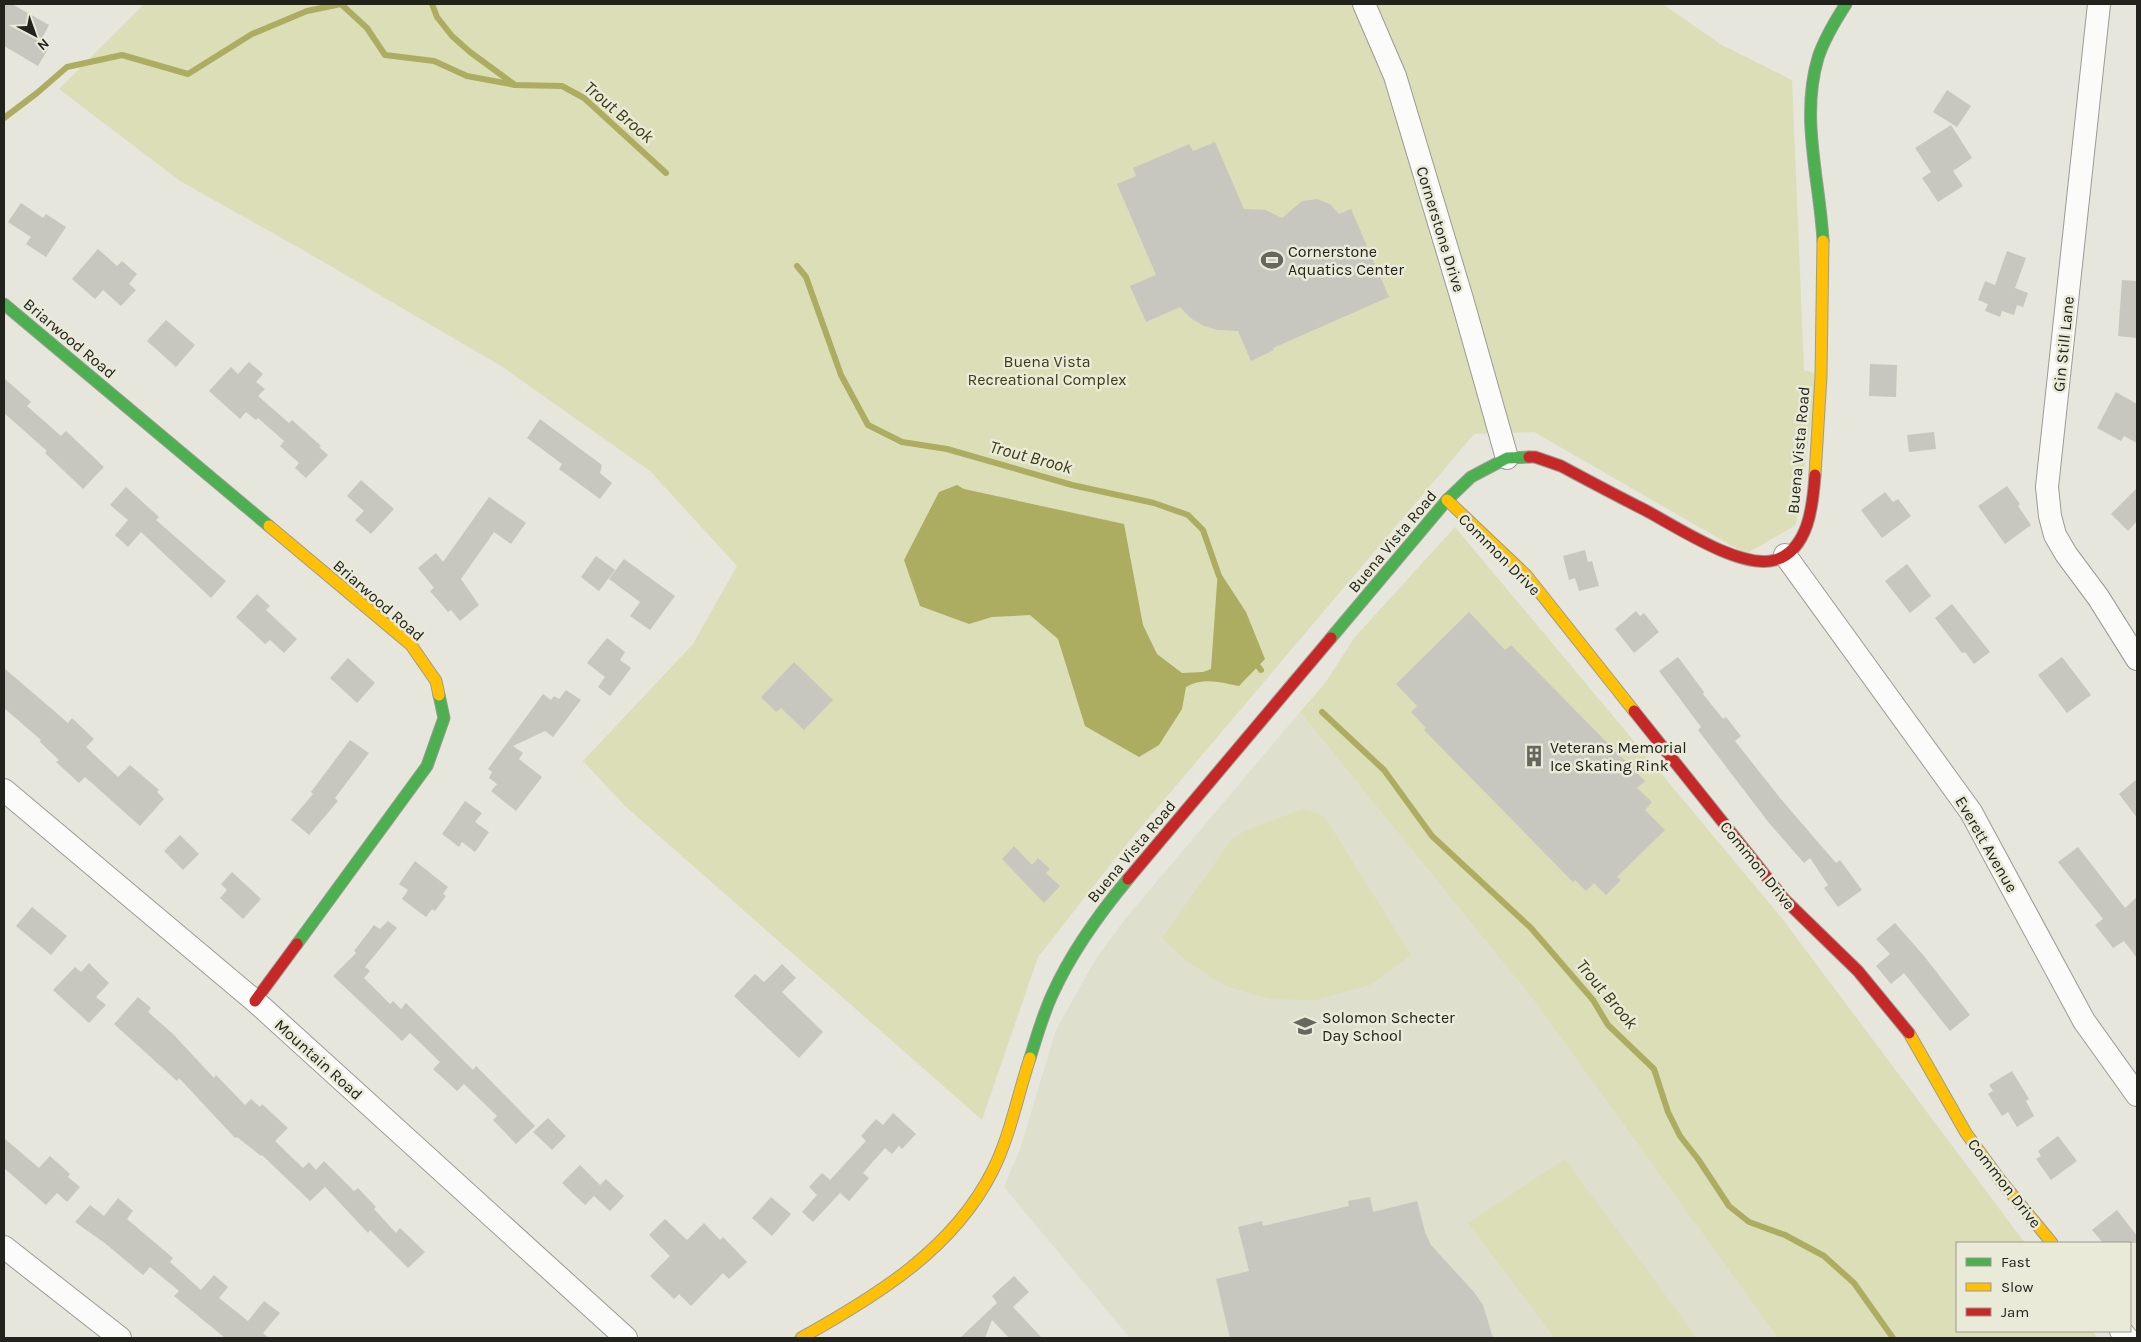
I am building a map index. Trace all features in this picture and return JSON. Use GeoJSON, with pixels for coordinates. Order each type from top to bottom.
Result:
{"type":"FeatureCollection","features":[{"type":"Feature","properties":{"kind":"street","name":"Cornerstone Drive"},"geometry":{"type":"LineString","coordinates":[[1364,4],[1395,76],[1462,299],[1507,458]]}},
{"type":"Feature","properties":{"kind":"street","name":"Buena Vista Road"},"geometry":{"type":"LineString","coordinates":[[801,1338],[845,1314],[899,1278],[923,1259],[957,1225],[993,1170],[1041,1023],[1052,994],[1074,950],[1102,912],[1447,500],[1471,477],[1507,458],[1536,457],[1561,466],[1718,549],[1749,559],[1769,561],[1785,555],[1799,542],[1806,526],[1812,499],[1820,416],[1823,282],[1822,230],[1813,146],[1811,106],[1819,54],[1830,29],[1846,4]]}},
{"type":"Feature","properties":{"kind":"street","name":"Gin Still Lane"},"geometry":{"type":"LineString","coordinates":[[2099,4],[2047,487],[2050,516],[2055,535],[2137,659]]}},
{"type":"Feature","properties":{"kind":"street","name":"Briarwood Road"},"geometry":{"type":"LineString","coordinates":[[4,304],[411,645],[436,681],[444,718],[427,766],[255,1001]]}},
{"type":"Feature","properties":{"kind":"street","name":"Common Drive"},"geometry":{"type":"LineString","coordinates":[[1447,500],[1526,575],[1575,634],[1784,900],[1850,962],[1877,992],[1908,1032],[1969,1139],[2051,1242]]}},
{"type":"Feature","properties":{"kind":"street","name":"Everett Avenue"},"geometry":{"type":"LineString","coordinates":[[1785,555],[1971,812],[2084,1021],[2137,1096]]}},
{"type":"Feature","properties":{"kind":"street","name":"Mountain Road"},"geometry":{"type":"LineString","coordinates":[[4,790],[255,1001],[626,1338]]}},
{"type":"Feature","properties":{"kind":"street"},"geometry":{"type":"LineString","coordinates":[[4,1247],[120,1338]]}},
{"type":"Feature","properties":{"kind":"shaded area"},"geometry":{"type":"Polygon","coordinates":[[[957,485],[964,489],[1124,524],[1143,625],[1157,654],[1182,673],[1203,672],[1211,669],[1218,569],[1246,612],[1265,659],[1239,686],[1205,681],[1186,687],[1182,709],[1159,745],[1139,757],[1085,726],[1058,639],[1030,615],[992,617],[969,624],[920,606],[904,560],[939,492],[957,485]]]}},
{"type":"Feature","properties":{"kind":"shaded area","name":"Solomon Schecter Day School"},"geometry":{"type":"Polygon","coordinates":[[[1300,712],[1532,998],[1778,1338],[1130,1338],[1004,1187],[1020,1149],[1056,1030],[1095,960],[1126,918],[1300,712]]]}},
{"type":"Feature","properties":{"kind":"green space","name":"Buena Vista Recreational Complex"},"geometry":{"type":"Polygon","coordinates":[[[144,4],[1663,4],[1720,44],[1792,80],[1804,370],[1818,374],[1796,525],[1746,554],[1534,432],[1474,434],[1125,846],[1038,957],[982,1120],[625,806],[583,761],[693,644],[737,566],[650,471],[501,366],[303,250],[180,181],[59,89],[144,4]]]}},
{"type":"Feature","properties":{"kind":"green space"},"geometry":{"type":"Polygon","coordinates":[[[1455,527],[1781,917],[2024,1242],[1956,1242],[1956,1332],[2093,1332],[2098,1338],[1778,1338],[1532,998],[1300,712],[1325,683],[1355,637],[1455,527]]]}},
{"type":"Feature","properties":{"kind":"green space"},"geometry":{"type":"Polygon","coordinates":[[[1303,809],[1324,816],[1411,955],[1370,985],[1315,1000],[1270,999],[1225,986],[1188,962],[1162,938],[1232,839],[1245,831],[1303,809]]]}},
{"type":"Feature","properties":{"kind":"green space"},"geometry":{"type":"Polygon","coordinates":[[[1565,1159],[1697,1338],[1555,1338],[1468,1223],[1565,1159]]]}},
{"type":"Feature","properties":{"kind":"building"},"geometry":{"type":"Polygon","coordinates":[[[4,4],[12,4],[49,25],[39,44],[48,49],[38,66],[4,46],[4,4]]]}},
{"type":"Feature","properties":{"kind":"building"},"geometry":{"type":"Polygon","coordinates":[[[1947,90],[1971,106],[1957,127],[1933,112],[1947,90]]]}},
{"type":"Feature","properties":{"kind":"building"},"geometry":{"type":"Polygon","coordinates":[[[1951,125],[1972,158],[1953,171],[1963,186],[1938,202],[1922,178],[1931,172],[1915,148],[1951,125]]]}},
{"type":"Feature","properties":{"kind":"building"},"geometry":{"type":"Polygon","coordinates":[[[1215,142],[1244,209],[1266,210],[1282,218],[1302,201],[1317,199],[1330,204],[1339,214],[1351,209],[1389,297],[1273,348],[1274,350],[1251,361],[1238,331],[1217,330],[1204,326],[1192,319],[1180,307],[1146,322],[1130,286],[1156,275],[1117,184],[1136,176],[1133,168],[1189,144],[1193,151],[1215,142]]]}},
{"type":"Feature","properties":{"kind":"building"},"geometry":{"type":"Polygon","coordinates":[[[21,203],[43,218],[46,214],[66,227],[46,257],[26,244],[31,237],[8,222],[21,203]]]}},
{"type":"Feature","properties":{"kind":"building"},"geometry":{"type":"Polygon","coordinates":[[[98,249],[117,266],[122,261],[137,274],[129,284],[136,290],[121,306],[103,290],[95,299],[72,279],[98,249]]]}},
{"type":"Feature","properties":{"kind":"building"},"geometry":{"type":"Polygon","coordinates":[[[2007,251],[2026,258],[2015,288],[2028,293],[2023,307],[2017,305],[2014,315],[2002,311],[2000,317],[1985,311],[1988,304],[1978,300],[1985,281],[1995,285],[2007,251]]]}},
{"type":"Feature","properties":{"kind":"building"},"geometry":{"type":"Polygon","coordinates":[[[2122,280],[2137,281],[2137,338],[2118,336],[2122,280]]]}},
{"type":"Feature","properties":{"kind":"building"},"geometry":{"type":"Polygon","coordinates":[[[166,320],[195,345],[176,367],[147,341],[166,320]]]}},
{"type":"Feature","properties":{"kind":"building"},"geometry":{"type":"Polygon","coordinates":[[[249,362],[263,374],[256,382],[265,389],[258,396],[289,423],[292,420],[321,446],[319,447],[328,455],[306,478],[295,468],[299,463],[280,446],[284,441],[258,418],[256,420],[246,412],[240,419],[209,391],[231,367],[238,374],[249,362]]]}},
{"type":"Feature","properties":{"kind":"building"},"geometry":{"type":"Polygon","coordinates":[[[1870,364],[1897,365],[1896,397],[1869,396],[1870,364]]]}},
{"type":"Feature","properties":{"kind":"building"},"geometry":{"type":"Polygon","coordinates":[[[4,378],[31,402],[27,406],[61,436],[66,431],[104,467],[83,489],[45,453],[47,451],[4,413],[4,378]]]}},
{"type":"Feature","properties":{"kind":"building"},"geometry":{"type":"Polygon","coordinates":[[[2116,392],[2137,404],[2137,443],[2124,436],[2121,441],[2097,428],[2116,392]]]}},
{"type":"Feature","properties":{"kind":"building"},"geometry":{"type":"Polygon","coordinates":[[[540,419],[602,465],[600,473],[612,483],[600,499],[559,469],[562,464],[527,438],[540,419]]]}},
{"type":"Feature","properties":{"kind":"building"},"geometry":{"type":"Polygon","coordinates":[[[1934,432],[1936,449],[1909,452],[1907,435],[1934,432]]]}},
{"type":"Feature","properties":{"kind":"building"},"geometry":{"type":"Polygon","coordinates":[[[361,480],[394,509],[371,534],[355,520],[364,511],[347,496],[361,480]]]}},
{"type":"Feature","properties":{"kind":"building"},"geometry":{"type":"Polygon","coordinates":[[[2007,486],[2020,504],[2018,506],[2031,525],[2005,544],[1978,506],[2007,486]]]}},
{"type":"Feature","properties":{"kind":"building"},"geometry":{"type":"Polygon","coordinates":[[[126,487],[159,517],[156,520],[226,581],[211,598],[141,532],[128,547],[115,535],[128,520],[110,505],[126,487]]]}},
{"type":"Feature","properties":{"kind":"building"},"geometry":{"type":"Polygon","coordinates":[[[2137,488],[2137,521],[2128,531],[2111,514],[2137,488]]]}},
{"type":"Feature","properties":{"kind":"building"},"geometry":{"type":"Polygon","coordinates":[[[1885,492],[1893,502],[1898,499],[1911,516],[1882,538],[1861,510],[1885,492]]]}},
{"type":"Feature","properties":{"kind":"building"},"geometry":{"type":"Polygon","coordinates":[[[489,497],[526,523],[511,544],[494,532],[461,579],[479,605],[460,621],[451,610],[448,612],[430,591],[434,588],[418,568],[436,553],[443,562],[489,497]]]}},
{"type":"Feature","properties":{"kind":"building"},"geometry":{"type":"Polygon","coordinates":[[[1585,550],[1588,562],[1592,561],[1599,586],[1579,591],[1575,578],[1569,580],[1563,556],[1585,550]]]}},
{"type":"Feature","properties":{"kind":"building"},"geometry":{"type":"Polygon","coordinates":[[[596,556],[615,570],[599,591],[581,577],[596,556]]]}},
{"type":"Feature","properties":{"kind":"building"},"geometry":{"type":"Polygon","coordinates":[[[624,559],[675,596],[650,630],[630,616],[640,602],[609,579],[624,559]]]}},
{"type":"Feature","properties":{"kind":"building"},"geometry":{"type":"Polygon","coordinates":[[[1907,564],[1931,596],[1910,613],[1885,581],[1907,564]]]}},
{"type":"Feature","properties":{"kind":"building"},"geometry":{"type":"Polygon","coordinates":[[[257,594],[270,606],[266,610],[297,639],[284,653],[270,640],[265,644],[236,617],[257,594]]]}},
{"type":"Feature","properties":{"kind":"building"},"geometry":{"type":"Polygon","coordinates":[[[1952,604],[1990,652],[1974,664],[1965,652],[1962,653],[1935,618],[1952,604]]]}},
{"type":"Feature","properties":{"kind":"building"},"geometry":{"type":"Polygon","coordinates":[[[1636,611],[1640,616],[1644,613],[1659,632],[1634,653],[1615,629],[1636,611]]]}},
{"type":"Feature","properties":{"kind":"building","name":"Veterans Memorial Ice Skating Rink"},"geometry":{"type":"Polygon","coordinates":[[[1469,612],[1505,650],[1511,645],[1645,781],[1637,788],[1652,802],[1645,810],[1665,830],[1617,877],[1621,880],[1606,895],[1594,883],[1586,891],[1575,880],[1573,882],[1424,730],[1426,728],[1411,712],[1417,706],[1396,684],[1469,612]]]}},
{"type":"Feature","properties":{"kind":"building"},"geometry":{"type":"Polygon","coordinates":[[[607,638],[625,652],[620,660],[631,668],[610,696],[598,687],[605,677],[587,663],[607,638]]]}},
{"type":"Feature","properties":{"kind":"building"},"geometry":{"type":"Polygon","coordinates":[[[1678,657],[1704,692],[1703,694],[1723,719],[1726,717],[1741,736],[1735,741],[1780,798],[1836,863],[1840,860],[1862,890],[1838,907],[1824,888],[1828,885],[1810,858],[1804,863],[1769,823],[1698,730],[1701,727],[1659,671],[1678,657]]]}},
{"type":"Feature","properties":{"kind":"building"},"geometry":{"type":"Polygon","coordinates":[[[2062,657],[2091,695],[2067,713],[2038,675],[2062,657]]]}},
{"type":"Feature","properties":{"kind":"building"},"geometry":{"type":"Polygon","coordinates":[[[348,658],[375,683],[357,703],[330,678],[348,658]]]}},
{"type":"Feature","properties":{"kind":"building"},"geometry":{"type":"Polygon","coordinates":[[[794,662],[833,700],[804,730],[781,708],[776,712],[761,697],[794,662]]]}},
{"type":"Feature","properties":{"kind":"building"},"geometry":{"type":"Polygon","coordinates":[[[4,668],[68,723],[72,718],[94,739],[86,747],[118,777],[130,765],[159,790],[157,792],[164,799],[140,826],[85,777],[79,783],[56,762],[59,760],[40,742],[41,740],[4,708],[4,668]]]}},
{"type":"Feature","properties":{"kind":"building"},"geometry":{"type":"Polygon","coordinates":[[[566,690],[581,700],[553,737],[545,731],[513,746],[523,753],[519,759],[542,777],[516,811],[491,791],[497,784],[489,778],[492,772],[488,769],[543,694],[551,700],[554,696],[559,699],[566,690]]]}},
{"type":"Feature","properties":{"kind":"building"},"geometry":{"type":"Polygon","coordinates":[[[350,740],[369,753],[335,798],[338,801],[309,835],[291,820],[313,794],[311,792],[350,740]]]}},
{"type":"Feature","properties":{"kind":"building"},"geometry":{"type":"Polygon","coordinates":[[[2137,779],[2137,818],[2119,794],[2137,779]]]}},
{"type":"Feature","properties":{"kind":"building"},"geometry":{"type":"Polygon","coordinates":[[[465,801],[482,813],[475,822],[489,832],[475,852],[462,842],[459,847],[442,834],[465,801]]]}},
{"type":"Feature","properties":{"kind":"building"},"geometry":{"type":"Polygon","coordinates":[[[180,835],[199,854],[183,870],[164,851],[180,835]]]}},
{"type":"Feature","properties":{"kind":"building"},"geometry":{"type":"Polygon","coordinates":[[[1014,846],[1032,865],[1038,858],[1050,869],[1046,873],[1060,886],[1044,903],[1002,859],[1014,846]]]}},
{"type":"Feature","properties":{"kind":"building"},"geometry":{"type":"Polygon","coordinates":[[[2078,847],[2125,908],[2137,897],[2137,958],[2124,941],[2113,948],[2095,925],[2103,919],[2058,862],[2078,847]]]}},
{"type":"Feature","properties":{"kind":"building"},"geometry":{"type":"Polygon","coordinates":[[[415,861],[448,887],[443,894],[446,896],[435,911],[432,909],[426,917],[402,899],[408,890],[399,884],[415,861]]]}},
{"type":"Feature","properties":{"kind":"building"},"geometry":{"type":"Polygon","coordinates":[[[232,872],[261,899],[243,919],[220,898],[227,890],[221,884],[232,872]]]}},
{"type":"Feature","properties":{"kind":"building"},"geometry":{"type":"Polygon","coordinates":[[[32,907],[67,936],[51,955],[16,926],[32,907]]]}},
{"type":"Feature","properties":{"kind":"building"},"geometry":{"type":"Polygon","coordinates":[[[388,921],[397,928],[365,967],[370,971],[364,978],[390,1004],[393,1001],[401,1009],[406,1003],[473,1070],[476,1066],[535,1126],[516,1144],[493,1120],[497,1116],[464,1084],[457,1091],[433,1069],[440,1062],[410,1033],[402,1041],[333,976],[356,953],[354,951],[374,925],[380,929],[388,921]]]}},
{"type":"Feature","properties":{"kind":"building"},"geometry":{"type":"Polygon","coordinates":[[[1895,923],[1924,956],[1970,1015],[1950,1031],[1904,973],[1891,984],[1876,966],[1890,954],[1876,939],[1895,923]]]}},
{"type":"Feature","properties":{"kind":"building"},"geometry":{"type":"Polygon","coordinates":[[[89,963],[109,983],[96,997],[106,1005],[89,1023],[53,990],[75,967],[81,972],[89,963]]]}},
{"type":"Feature","properties":{"kind":"building"},"geometry":{"type":"Polygon","coordinates":[[[782,964],[796,978],[782,992],[823,1032],[799,1058],[734,996],[755,974],[764,982],[782,964]]]}},
{"type":"Feature","properties":{"kind":"building"},"geometry":{"type":"Polygon","coordinates":[[[138,997],[151,1008],[148,1012],[173,1034],[214,1078],[216,1075],[245,1105],[251,1099],[260,1107],[262,1104],[288,1128],[275,1141],[303,1168],[309,1162],[316,1170],[324,1161],[354,1191],[358,1188],[396,1233],[400,1228],[425,1252],[408,1268],[370,1230],[368,1233],[325,1187],[310,1201],[262,1155],[237,1137],[235,1138],[179,1078],[177,1081],[114,1024],[138,997]]]}},
{"type":"Feature","properties":{"kind":"building"},"geometry":{"type":"Polygon","coordinates":[[[2012,1071],[2029,1099],[2026,1101],[2034,1116],[2017,1127],[2008,1112],[2002,1116],[1988,1094],[1993,1091],[1989,1085],[2012,1071]]]}},
{"type":"Feature","properties":{"kind":"building"},"geometry":{"type":"Polygon","coordinates":[[[893,1113],[916,1134],[902,1149],[899,1146],[892,1154],[885,1148],[863,1173],[869,1178],[849,1201],[840,1193],[813,1222],[802,1212],[817,1195],[809,1187],[822,1173],[830,1180],[866,1141],[861,1136],[876,1119],[883,1125],[893,1113]]]}},
{"type":"Feature","properties":{"kind":"building"},"geometry":{"type":"Polygon","coordinates":[[[548,1118],[566,1136],[552,1150],[533,1132],[548,1118]]]}},
{"type":"Feature","properties":{"kind":"building"},"geometry":{"type":"Polygon","coordinates":[[[2058,1136],[2077,1161],[2051,1180],[2036,1159],[2041,1156],[2038,1151],[2058,1136]]]}},
{"type":"Feature","properties":{"kind":"building"},"geometry":{"type":"Polygon","coordinates":[[[4,1138],[39,1168],[50,1156],[70,1174],[68,1177],[80,1187],[67,1202],[57,1193],[46,1205],[4,1168],[4,1138]]]}},
{"type":"Feature","properties":{"kind":"building"},"geometry":{"type":"Polygon","coordinates":[[[580,1165],[600,1185],[606,1179],[624,1196],[610,1211],[594,1196],[585,1205],[562,1183],[580,1165]]]}},
{"type":"Feature","properties":{"kind":"building"},"geometry":{"type":"Polygon","coordinates":[[[771,1197],[791,1214],[772,1236],[752,1218],[771,1197]]]}},
{"type":"Feature","properties":{"kind":"building"},"geometry":{"type":"Polygon","coordinates":[[[1370,1197],[1373,1212],[1417,1201],[1425,1232],[1431,1245],[1474,1292],[1483,1305],[1493,1338],[1230,1338],[1216,1279],[1249,1271],[1238,1227],[1262,1221],[1263,1226],[1349,1206],[1348,1201],[1370,1197]]]}},
{"type":"Feature","properties":{"kind":"building"},"geometry":{"type":"Polygon","coordinates":[[[118,1198],[133,1211],[127,1219],[173,1258],[170,1262],[201,1290],[214,1275],[228,1287],[219,1298],[248,1321],[264,1301],[280,1313],[263,1333],[269,1338],[225,1338],[174,1296],[179,1291],[150,1267],[143,1275],[106,1244],[75,1222],[90,1205],[104,1216],[118,1198]]]}},
{"type":"Feature","properties":{"kind":"building"},"geometry":{"type":"Polygon","coordinates":[[[2117,1210],[2137,1236],[2137,1243],[2102,1242],[2092,1230],[2117,1210]]]}},
{"type":"Feature","properties":{"kind":"building"},"geometry":{"type":"Polygon","coordinates":[[[665,1219],[687,1240],[704,1223],[720,1240],[723,1237],[747,1262],[729,1279],[723,1273],[691,1306],[679,1294],[674,1299],[650,1276],[670,1256],[649,1235],[665,1219]]]}},
{"type":"Feature","properties":{"kind":"building"},"geometry":{"type":"Polygon","coordinates":[[[1014,1276],[1029,1292],[1013,1307],[1042,1338],[1009,1338],[992,1320],[985,1338],[960,1338],[997,1303],[992,1296],[1014,1276]]]}},
{"type":"Feature","properties":{"kind":"waterway"},"geometry":{"type":"LineString","coordinates":[[4,118],[67,67],[122,55],[188,74],[252,34],[307,11],[341,4],[367,28],[385,55],[434,61],[467,76],[515,85]]}},
{"type":"Feature","properties":{"kind":"waterway","name":"Trout Brook"},"geometry":{"type":"LineString","coordinates":[[432,4],[437,17],[452,36],[470,52],[515,85],[562,86],[584,98],[666,173]]}},
{"type":"Feature","properties":{"kind":"waterway","name":"Trout Brook"},"geometry":{"type":"LineString","coordinates":[[797,266],[806,277],[841,375],[868,425],[902,442],[947,449],[1072,485],[1154,503],[1188,515],[1203,530],[1219,576]]}},
{"type":"Feature","properties":{"kind":"waterway","name":"Trout Brook"},"geometry":{"type":"LineString","coordinates":[[1253,660],[1261,670]]}},
{"type":"Feature","properties":{"kind":"waterway","name":"Trout Brook"},"geometry":{"type":"LineString","coordinates":[[1322,712],[1384,770],[1432,836],[1531,928],[1593,1000],[1608,1025],[1654,1069],[1668,1112],[1680,1136],[1698,1159],[1729,1206],[1749,1222],[1785,1235],[1824,1256],[1854,1283],[1893,1338]]}},
{"type":"Feature","properties":{"kind":"traffic: fast"},"geometry":{"type":"LineString","coordinates":[[1823,241],[1811,126],[1813,81],[1823,44],[1846,4]]}},
{"type":"Feature","properties":{"kind":"traffic: fast"},"geometry":{"type":"LineString","coordinates":[[4,304],[269,526]]}},
{"type":"Feature","properties":{"kind":"traffic: fast"},"geometry":{"type":"LineString","coordinates":[[1331,638],[1447,500],[1471,477],[1507,458],[1529,457]]}},
{"type":"Feature","properties":{"kind":"traffic: fast"},"geometry":{"type":"LineString","coordinates":[[297,944],[427,766],[444,718],[439,695]]}},
{"type":"Feature","properties":{"kind":"traffic: fast"},"geometry":{"type":"LineString","coordinates":[[1030,1058],[1040,1025],[1060,977],[1097,919],[1128,879]]}},
{"type":"Feature","properties":{"kind":"traffic: slow"},"geometry":{"type":"LineString","coordinates":[[1815,475],[1821,376],[1823,241]]}},
{"type":"Feature","properties":{"kind":"traffic: slow"},"geometry":{"type":"LineString","coordinates":[[1447,500],[1526,575],[1634,711]]}},
{"type":"Feature","properties":{"kind":"traffic: slow"},"geometry":{"type":"LineString","coordinates":[[269,526],[411,645],[436,681],[439,695]]}},
{"type":"Feature","properties":{"kind":"traffic: slow"},"geometry":{"type":"LineString","coordinates":[[1909,1033],[1966,1133],[2001,1181],[2051,1242]]}},
{"type":"Feature","properties":{"kind":"traffic: slow"},"geometry":{"type":"LineString","coordinates":[[801,1338],[884,1288],[935,1247],[957,1224],[977,1198],[999,1157],[1030,1058]]}},
{"type":"Feature","properties":{"kind":"traffic: jam"},"geometry":{"type":"LineString","coordinates":[[1529,457],[1535,457],[1561,466],[1708,545],[1745,559],[1761,561],[1775,560],[1786,555],[1795,547],[1802,536],[1807,525],[1813,499],[1815,475]]}},
{"type":"Feature","properties":{"kind":"traffic: jam"},"geometry":{"type":"LineString","coordinates":[[1128,879],[1331,638]]}},
{"type":"Feature","properties":{"kind":"traffic: jam"},"geometry":{"type":"LineString","coordinates":[[1634,711],[1785,900],[1858,971],[1909,1033]]}},
{"type":"Feature","properties":{"kind":"traffic: jam"},"geometry":{"type":"LineString","coordinates":[[255,1001],[297,944]]}},
{"type":"Feature","properties":{"kind":"place","name":"Cornerstone Aquatics Center"},"geometry":{"type":"Point","coordinates":[1272,260]}},
{"type":"Feature","properties":{"kind":"place","name":"Veterans Memorial Ice Skating Rink"},"geometry":{"type":"Point","coordinates":[1534,756]}},
{"type":"Feature","properties":{"kind":"place","name":"Solomon Schecter Day School"},"geometry":{"type":"Point","coordinates":[1305,1026]}}]}
